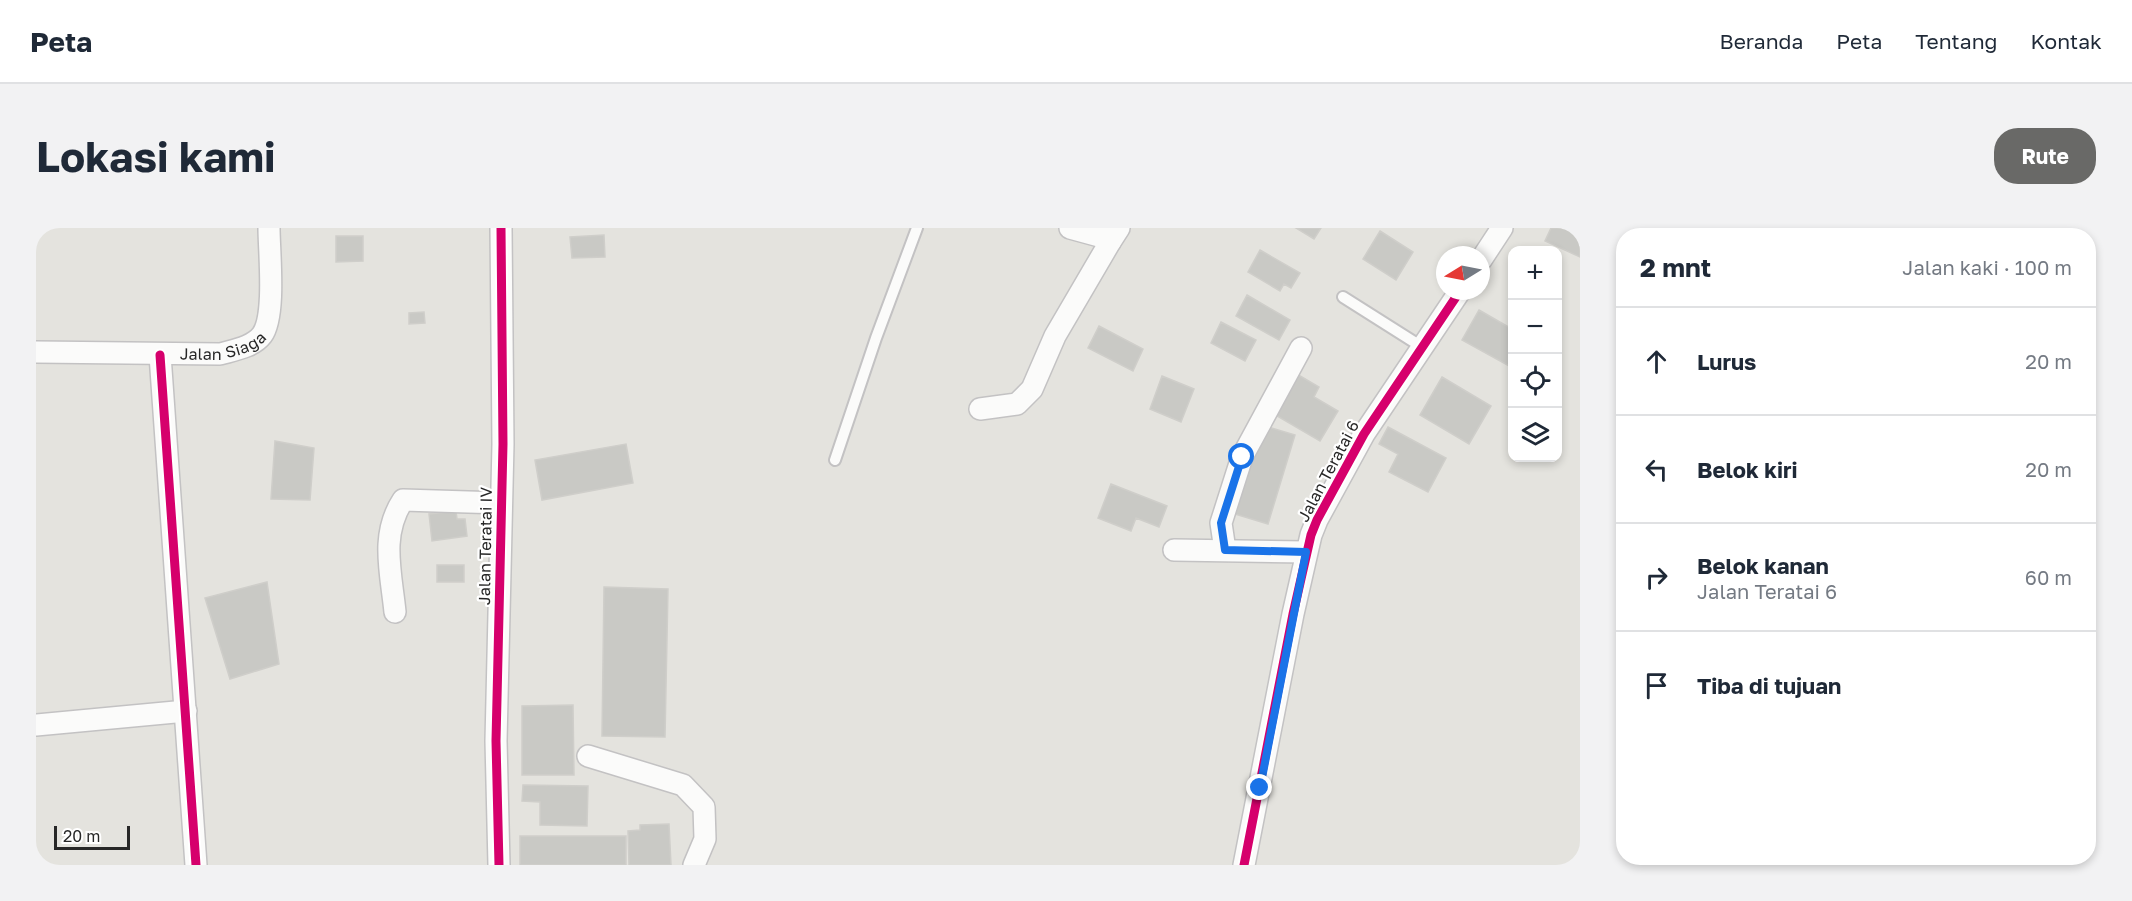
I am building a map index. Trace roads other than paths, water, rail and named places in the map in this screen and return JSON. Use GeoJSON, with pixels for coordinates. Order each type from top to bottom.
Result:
{"type":"FeatureCollection","features":[{"type":"Feature","properties":{"kind":"street","name":"Jalan Siaga"},"geometry":{"type":"LineString","coordinates":[[36,352],[220,354],[246,346],[262,334],[270,309],[268,228]]}},
{"type":"Feature","properties":{"kind":"street","name":"Jalan Teratai IV"},"geometry":{"type":"LineString","coordinates":[[499,865],[496,741],[503,444],[501,228]]}},
{"type":"Feature","properties":{"kind":"street"},"geometry":{"type":"LineString","coordinates":[[1070,228],[1102,237],[1115,235]]}},
{"type":"Feature","properties":{"kind":"street"},"geometry":{"type":"LineString","coordinates":[[1490,246],[1502,228]]}},
{"type":"Feature","properties":{"kind":"street"},"geometry":{"type":"LineString","coordinates":[[981,410],[1017,404],[1032,389],[1055,336],[1115,235]]}},
{"type":"Feature","properties":{"kind":"street","name":"Jalan Teratai 6"},"geometry":{"type":"LineString","coordinates":[[1244,865],[1306,552],[1317,520],[1364,434],[1454,300]]}},
{"type":"Feature","properties":{"kind":"street"},"geometry":{"type":"LineString","coordinates":[[1225,550],[1221,523],[1242,457],[1301,348]]}},
{"type":"Feature","properties":{"kind":"street"},"geometry":{"type":"LineString","coordinates":[[160,355],[196,865]]}},
{"type":"Feature","properties":{"kind":"street"},"geometry":{"type":"LineString","coordinates":[[395,612],[388,542],[394,514],[403,500],[501,503]]}},
{"type":"Feature","properties":{"kind":"street"},"geometry":{"type":"LineString","coordinates":[[1174,550],[1306,552]]}},
{"type":"Feature","properties":{"kind":"street"},"geometry":{"type":"LineString","coordinates":[[36,725],[186,711]]}},
{"type":"Feature","properties":{"kind":"street"},"geometry":{"type":"LineString","coordinates":[[588,756],[683,785],[704,807],[705,839],[694,865]]}},
{"type":"Feature","properties":{"kind":"lane"},"geometry":{"type":"LineString","coordinates":[[835,460],[876,338],[917,228]]}},
{"type":"Feature","properties":{"kind":"lane"},"geometry":{"type":"LineString","coordinates":[[1343,297],[1422,347]]}}]}
